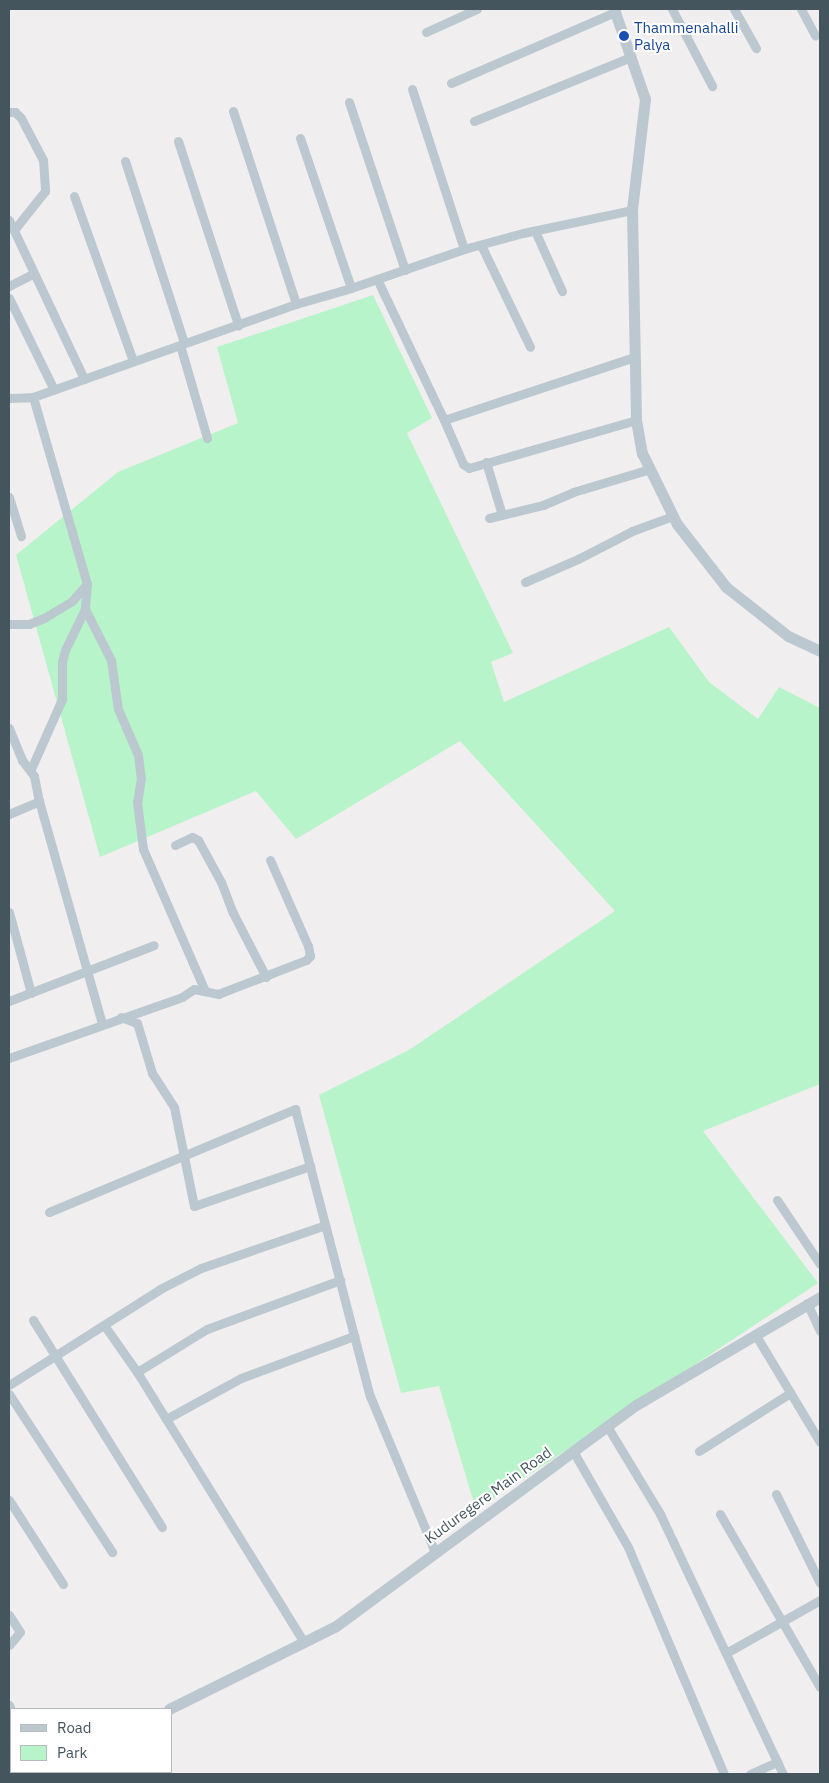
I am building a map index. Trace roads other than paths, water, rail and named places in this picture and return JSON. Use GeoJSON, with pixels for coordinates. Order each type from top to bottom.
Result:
{"type":"FeatureCollection","features":[{"type":"Feature","properties":{"kind":"street"},"geometry":{"type":"LineString","coordinates":[[426,32],[477,9]]}},
{"type":"Feature","properties":{"kind":"street"},"geometry":{"type":"LineString","coordinates":[[672,9],[712,86]]}},
{"type":"Feature","properties":{"kind":"street"},"geometry":{"type":"LineString","coordinates":[[734,9],[756,48]]}},
{"type":"Feature","properties":{"kind":"street"},"geometry":{"type":"LineString","coordinates":[[800,9],[815,35]]}},
{"type":"Feature","properties":{"kind":"street"},"geometry":{"type":"LineString","coordinates":[[450,83],[614,10],[645,99],[632,210],[636,420],[642,453],[673,516],[726,587],[788,636],[820,651]]}},
{"type":"Feature","properties":{"kind":"street"},"geometry":{"type":"LineString","coordinates":[[474,121],[631,57]]}},
{"type":"Feature","properties":{"kind":"street"},"geometry":{"type":"LineString","coordinates":[[412,89],[464,249]]}},
{"type":"Feature","properties":{"kind":"street"},"geometry":{"type":"LineString","coordinates":[[349,102],[405,270]]}},
{"type":"Feature","properties":{"kind":"street"},"geometry":{"type":"LineString","coordinates":[[9,112],[15,112],[21,118],[43,160],[45,191],[14,230]]}},
{"type":"Feature","properties":{"kind":"street"},"geometry":{"type":"LineString","coordinates":[[233,112],[296,304]]}},
{"type":"Feature","properties":{"kind":"street"},"geometry":{"type":"LineString","coordinates":[[300,138],[352,288]]}},
{"type":"Feature","properties":{"kind":"street"},"geometry":{"type":"LineString","coordinates":[[178,141],[238,324]]}},
{"type":"Feature","properties":{"kind":"street"},"geometry":{"type":"LineString","coordinates":[[125,161],[182,344],[208,438]]}},
{"type":"Feature","properties":{"kind":"street"},"geometry":{"type":"LineString","coordinates":[[74,196],[133,361]]}},
{"type":"Feature","properties":{"kind":"street"},"geometry":{"type":"LineString","coordinates":[[10,396],[33,397],[296,304],[352,288],[464,249],[632,210]]}},
{"type":"Feature","properties":{"kind":"street"},"geometry":{"type":"LineString","coordinates":[[9,220],[84,379]]}},
{"type":"Feature","properties":{"kind":"street"},"geometry":{"type":"LineString","coordinates":[[535,231],[562,292]]}},
{"type":"Feature","properties":{"kind":"street"},"geometry":{"type":"LineString","coordinates":[[481,245],[530,348]]}},
{"type":"Feature","properties":{"kind":"street"},"geometry":{"type":"LineString","coordinates":[[9,286],[34,273]]}},
{"type":"Feature","properties":{"kind":"street"},"geometry":{"type":"LineString","coordinates":[[377,279],[444,420],[462,464],[470,468],[636,420]]}},
{"type":"Feature","properties":{"kind":"street"},"geometry":{"type":"LineString","coordinates":[[9,298],[54,390]]}},
{"type":"Feature","properties":{"kind":"street"},"geometry":{"type":"LineString","coordinates":[[444,420],[635,357]]}},
{"type":"Feature","properties":{"kind":"street"},"geometry":{"type":"LineString","coordinates":[[31,770],[62,699],[62,662],[70,638],[85,610],[87,584],[33,397]]}},
{"type":"Feature","properties":{"kind":"street"},"geometry":{"type":"LineString","coordinates":[[486,462],[502,515]]}},
{"type":"Feature","properties":{"kind":"street"},"geometry":{"type":"LineString","coordinates":[[489,518],[543,505],[573,492],[650,469]]}},
{"type":"Feature","properties":{"kind":"street"},"geometry":{"type":"LineString","coordinates":[[9,497],[21,536]]}},
{"type":"Feature","properties":{"kind":"street"},"geometry":{"type":"LineString","coordinates":[[525,582],[578,559],[632,532],[673,516]]}},
{"type":"Feature","properties":{"kind":"street"},"geometry":{"type":"LineString","coordinates":[[9,624],[29,624],[44,618],[72,601],[87,584]]}},
{"type":"Feature","properties":{"kind":"street"},"geometry":{"type":"LineString","coordinates":[[85,610],[112,660],[121,718],[138,756],[141,778],[137,802],[143,850],[205,991]]}},
{"type":"Feature","properties":{"kind":"street"},"geometry":{"type":"LineString","coordinates":[[9,728],[22,760],[34,776],[39,801],[86,972],[102,1023]]}},
{"type":"Feature","properties":{"kind":"street"},"geometry":{"type":"LineString","coordinates":[[9,814],[39,801]]}},
{"type":"Feature","properties":{"kind":"street"},"geometry":{"type":"LineString","coordinates":[[175,845],[192,837],[198,840],[221,882],[233,913],[266,977]]}},
{"type":"Feature","properties":{"kind":"street"},"geometry":{"type":"LineString","coordinates":[[9,1058],[102,1023],[182,997],[194,989],[218,994],[306,960],[310,951],[270,860]]}},
{"type":"Feature","properties":{"kind":"street"},"geometry":{"type":"LineString","coordinates":[[9,912],[32,993]]}},
{"type":"Feature","properties":{"kind":"street"},"geometry":{"type":"LineString","coordinates":[[9,1001],[154,946]]}},
{"type":"Feature","properties":{"kind":"street"},"geometry":{"type":"LineString","coordinates":[[121,1017],[137,1023],[152,1073],[174,1107],[194,1206],[310,1166]]}},
{"type":"Feature","properties":{"kind":"street"},"geometry":{"type":"LineString","coordinates":[[49,1212],[295,1110],[370,1396],[435,1552]]}},
{"type":"Feature","properties":{"kind":"street"},"geometry":{"type":"LineString","coordinates":[[777,1200],[820,1264]]}},
{"type":"Feature","properties":{"kind":"street"},"geometry":{"type":"LineString","coordinates":[[9,1385],[160,1288],[200,1268],[326,1226]]}},
{"type":"Feature","properties":{"kind":"street"},"geometry":{"type":"LineString","coordinates":[[137,1372],[206,1329],[340,1280]]}},
{"type":"Feature","properties":{"kind":"street","name":"Kuduregere Main Road"},"geometry":{"type":"LineString","coordinates":[[171,1708],[336,1626],[636,1405],[820,1297]]}},
{"type":"Feature","properties":{"kind":"street"},"geometry":{"type":"LineString","coordinates":[[807,1303],[820,1331]]}},
{"type":"Feature","properties":{"kind":"street"},"geometry":{"type":"LineString","coordinates":[[33,1320],[162,1527]]}},
{"type":"Feature","properties":{"kind":"street"},"geometry":{"type":"LineString","coordinates":[[104,1325],[137,1372],[304,1642]]}},
{"type":"Feature","properties":{"kind":"street"},"geometry":{"type":"LineString","coordinates":[[754,1334],[820,1442]]}},
{"type":"Feature","properties":{"kind":"street"},"geometry":{"type":"LineString","coordinates":[[166,1419],[241,1378],[354,1336]]}},
{"type":"Feature","properties":{"kind":"street"},"geometry":{"type":"LineString","coordinates":[[699,1451],[790,1393]]}},
{"type":"Feature","properties":{"kind":"street"},"geometry":{"type":"LineString","coordinates":[[9,1394],[112,1552]]}},
{"type":"Feature","properties":{"kind":"street"},"geometry":{"type":"LineString","coordinates":[[608,1426],[660,1514],[783,1774]]}},
{"type":"Feature","properties":{"kind":"street"},"geometry":{"type":"LineString","coordinates":[[572,1451],[628,1547],[724,1774]]}},
{"type":"Feature","properties":{"kind":"street"},"geometry":{"type":"LineString","coordinates":[[776,1494],[820,1583]]}},
{"type":"Feature","properties":{"kind":"street"},"geometry":{"type":"LineString","coordinates":[[9,1500],[62,1584]]}},
{"type":"Feature","properties":{"kind":"street"},"geometry":{"type":"LineString","coordinates":[[720,1514],[820,1687]]}},
{"type":"Feature","properties":{"kind":"street"},"geometry":{"type":"LineString","coordinates":[[726,1653],[820,1600]]}},
{"type":"Feature","properties":{"kind":"street"},"geometry":{"type":"LineString","coordinates":[[9,1614],[20,1632],[9,1645]]}},
{"type":"Feature","properties":{"kind":"street"},"geometry":{"type":"LineString","coordinates":[[750,1774],[777,1762]]}},
{"type":"Feature","properties":{"kind":"place","name":"Thammenahalli Palya"},"geometry":{"type":"Point","coordinates":[624,36]}}]}
